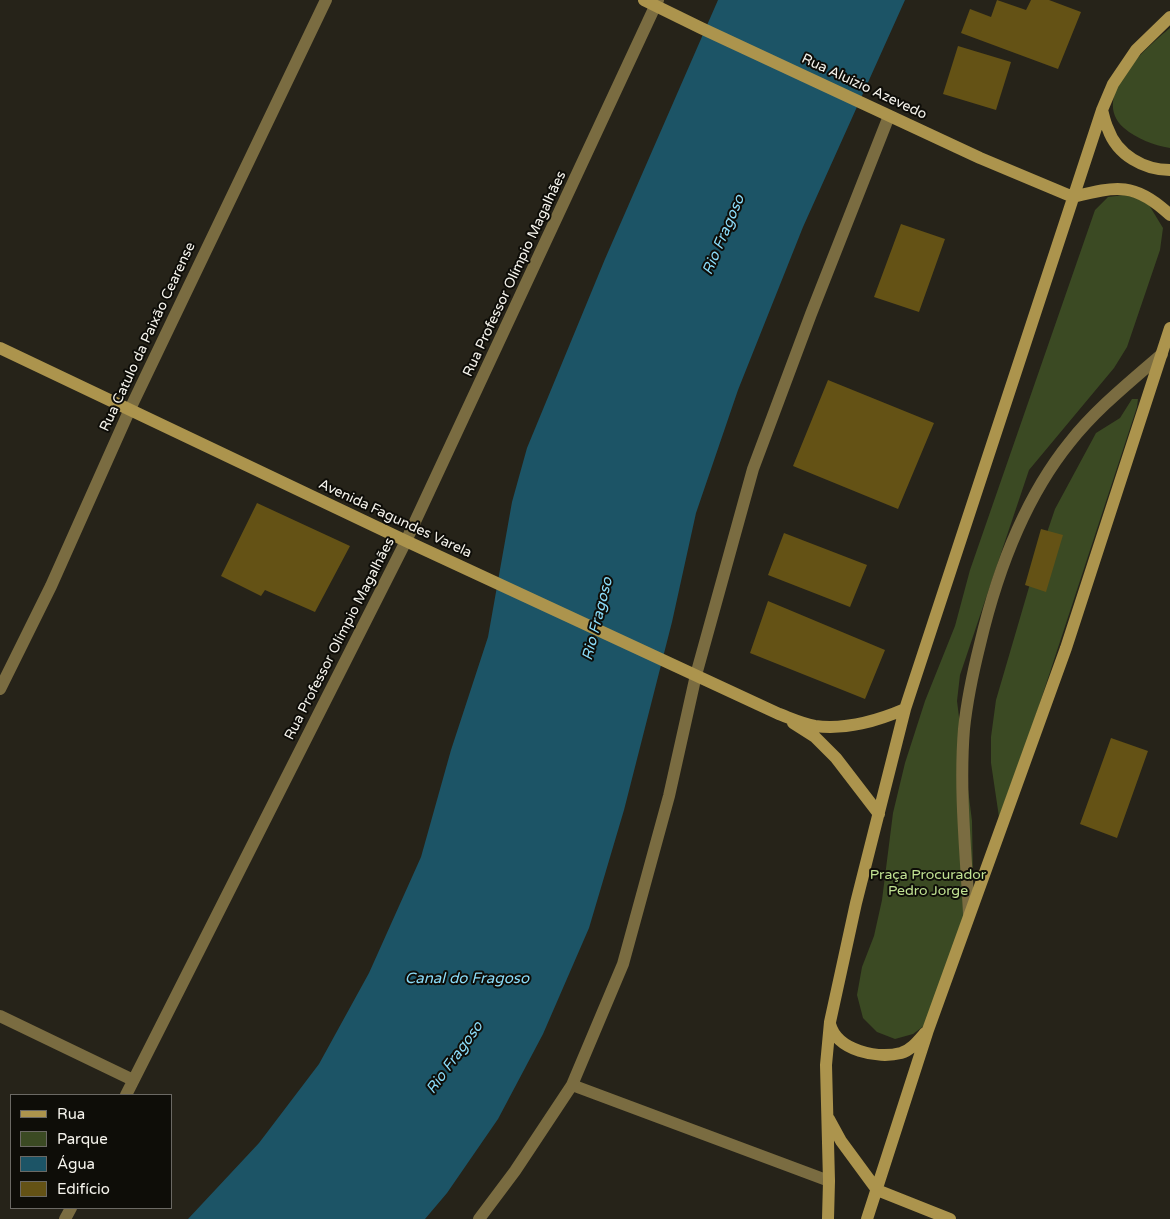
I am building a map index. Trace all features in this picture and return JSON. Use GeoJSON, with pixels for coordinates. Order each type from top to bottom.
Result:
{"type":"FeatureCollection","features":[{"type":"Feature","properties":{"kind":"main road","name":"Rua Aluízio Azevedo"},"geometry":{"type":"LineString","coordinates":[[644,0],[657,3],[701,28],[980,158],[1073,197]]}},
{"type":"Feature","properties":{"kind":"main road"},"geometry":{"type":"LineString","coordinates":[[828,1219],[826,1065],[830,1022],[856,903],[906,709],[1102,110],[1112,84],[1136,50],[1170,17]]}},
{"type":"Feature","properties":{"kind":"main road"},"geometry":{"type":"LineString","coordinates":[[1102,110],[1108,131],[1121,150],[1138,164],[1160,170],[1170,170]]}},
{"type":"Feature","properties":{"kind":"main road"},"geometry":{"type":"LineString","coordinates":[[1073,197],[1101,190],[1120,188],[1139,192],[1156,202],[1170,215]]}},
{"type":"Feature","properties":{"kind":"main road"},"geometry":{"type":"LineString","coordinates":[[866,1219],[928,1030],[1066,648],[1170,328]]}},
{"type":"Feature","properties":{"kind":"main road","name":"Avenida Fagundes Varela"},"geometry":{"type":"LineString","coordinates":[[0,348],[406,541],[778,714],[814,726],[836,726],[868,722],[906,709]]}},
{"type":"Feature","properties":{"kind":"main road","name":"Avenida Fagundes Varela"},"geometry":{"type":"LineString","coordinates":[[778,714],[815,737],[836,758],[879,814]]}},
{"type":"Feature","properties":{"kind":"main road"},"geometry":{"type":"LineString","coordinates":[[830,1022],[832,1031],[844,1043],[862,1051],[877,1054],[902,1053],[913,1046],[928,1030]]}},
{"type":"Feature","properties":{"kind":"main road"},"geometry":{"type":"LineString","coordinates":[[828,1116],[841,1141],[877,1190],[950,1219]]}},
{"type":"Feature","properties":{"kind":"street","name":"Rua Catulo da Paixão Cearense"},"geometry":{"type":"LineString","coordinates":[[0,689],[50,586],[130,409],[326,0]]}},
{"type":"Feature","properties":{"kind":"street","name":"Rua Professor Olímpio Magalhães"},"geometry":{"type":"LineString","coordinates":[[126,1094],[406,541],[657,3]]}},
{"type":"Feature","properties":{"kind":"street"},"geometry":{"type":"LineString","coordinates":[[479,1219],[515,1171],[572,1085],[623,964],[669,796],[696,676],[753,469],[811,314],[889,116]]}},
{"type":"Feature","properties":{"kind":"street"},"geometry":{"type":"LineString","coordinates":[[969,914],[963,804],[964,731],[974,669],[988,610],[1004,561],[1030,502],[1041,481],[1059,456],[1095,415],[1162,354]]}},
{"type":"Feature","properties":{"kind":"street"},"geometry":{"type":"LineString","coordinates":[[0,1016],[133,1080]]}},
{"type":"Feature","properties":{"kind":"street"},"geometry":{"type":"LineString","coordinates":[[572,1085],[829,1181]]}},
{"type":"Feature","properties":{"kind":"green space"},"geometry":{"type":"Polygon","coordinates":[[[1170,28],[1170,148],[1146,141],[1124,128],[1115,116],[1113,102],[1117,88],[1125,74],[1148,47],[1170,28]]]}},
{"type":"Feature","properties":{"kind":"green space","name":"Praça Procurador Pedro Jorge"},"geometry":{"type":"Polygon","coordinates":[[[1124,195],[1138,198],[1149,205],[1163,228],[1160,250],[1127,347],[1114,368],[1029,470],[960,675],[957,701],[972,821],[973,878],[971,896],[925,1025],[913,1034],[895,1039],[877,1032],[863,1018],[857,995],[862,967],[874,936],[882,900],[893,813],[905,763],[925,701],[955,626],[970,570],[1095,210],[1108,197],[1124,195]]]}},
{"type":"Feature","properties":{"kind":"green space"},"geometry":{"type":"Polygon","coordinates":[[[1132,399],[1138,399],[1137,407],[1032,727],[999,817],[991,763],[991,737],[996,700],[1032,577],[1055,509],[1096,433],[1120,418],[1132,399]]]}},
{"type":"Feature","properties":{"kind":"water","name":"Canal do Fragoso"},"geometry":{"type":"Polygon","coordinates":[[[718,0],[905,0],[803,227],[738,390],[696,513],[672,622],[624,810],[589,928],[543,1034],[498,1119],[447,1193],[425,1219],[188,1219],[259,1143],[319,1064],[369,973],[421,857],[451,750],[488,637],[512,502],[527,448],[605,259],[718,0]]]}},
{"type":"Feature","properties":{"kind":"building"},"geometry":{"type":"Polygon","coordinates":[[[997,0],[1026,10],[1031,0],[1049,0],[1081,12],[1058,69],[961,33],[970,9],[991,17],[997,0]]]}},
{"type":"Feature","properties":{"kind":"building"},"geometry":{"type":"Polygon","coordinates":[[[958,46],[1011,62],[996,110],[943,94],[958,46]]]}},
{"type":"Feature","properties":{"kind":"building"},"geometry":{"type":"Polygon","coordinates":[[[901,224],[945,239],[919,312],[874,297],[901,224]]]}},
{"type":"Feature","properties":{"kind":"building"},"geometry":{"type":"Polygon","coordinates":[[[828,380],[934,423],[898,509],[793,466],[828,380]]]}},
{"type":"Feature","properties":{"kind":"building"},"geometry":{"type":"Polygon","coordinates":[[[257,503],[350,546],[315,612],[265,590],[261,596],[221,576],[257,503]]]}},
{"type":"Feature","properties":{"kind":"building"},"geometry":{"type":"Polygon","coordinates":[[[1041,529],[1063,535],[1046,592],[1025,585],[1041,529]]]}},
{"type":"Feature","properties":{"kind":"building"},"geometry":{"type":"Polygon","coordinates":[[[784,533],[867,565],[850,607],[768,575],[784,533]]]}},
{"type":"Feature","properties":{"kind":"building"},"geometry":{"type":"Polygon","coordinates":[[[768,601],[885,650],[865,699],[750,653],[768,601]]]}},
{"type":"Feature","properties":{"kind":"building"},"geometry":{"type":"Polygon","coordinates":[[[1111,738],[1148,751],[1117,838],[1080,824],[1111,738]]]}},
{"type":"Feature","properties":{"kind":"water label","name":"Rio Fragoso"},"geometry":{"type":"Point","coordinates":[724,235]}},
{"type":"Feature","properties":{"kind":"water label","name":"Rio Fragoso"},"geometry":{"type":"Point","coordinates":[598,619]}},
{"type":"Feature","properties":{"kind":"water label","name":"Rio Fragoso"},"geometry":{"type":"Point","coordinates":[455,1058]}}]}
